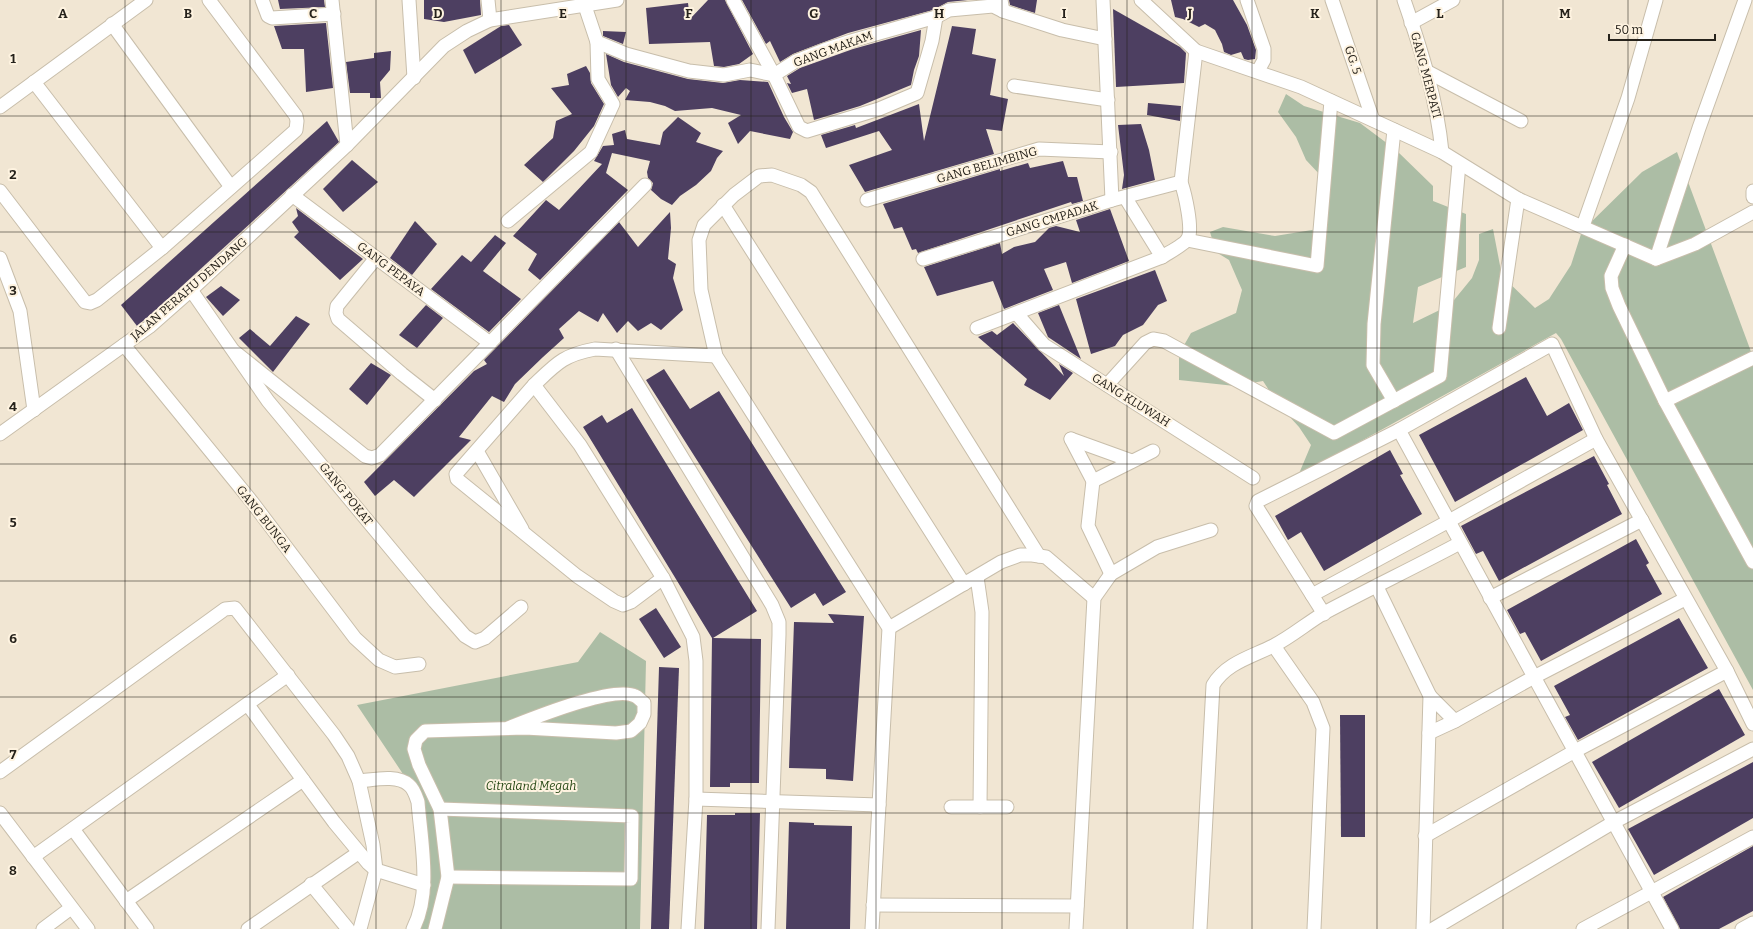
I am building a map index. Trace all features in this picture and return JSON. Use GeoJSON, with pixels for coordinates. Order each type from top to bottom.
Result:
{"type":"FeatureCollection","features":[{"type":"Feature","properties":{"kind":"street"},"geometry":{"type":"LineString","coordinates":[[0,108],[146,0]]}},
{"type":"Feature","properties":{"kind":"street"},"geometry":{"type":"LineString","coordinates":[[0,191],[87,303],[97,300],[162,248],[296,130],[296,116],[209,0]]}},
{"type":"Feature","properties":{"kind":"street"},"geometry":{"type":"LineString","coordinates":[[262,0],[268,16],[272,18],[334,14]]}},
{"type":"Feature","properties":{"kind":"street"},"geometry":{"type":"LineString","coordinates":[[332,0],[347,145]]}},
{"type":"Feature","properties":{"kind":"street"},"geometry":{"type":"LineString","coordinates":[[409,0],[414,78]]}},
{"type":"Feature","properties":{"kind":"street"},"geometry":{"type":"LineString","coordinates":[[488,0],[490,20]]}},
{"type":"Feature","properties":{"kind":"street","name":"JALAN PERAHU DENDANG"},"geometry":{"type":"LineString","coordinates":[[0,434],[149,327],[347,145],[444,46],[467,31],[490,20],[616,0]]}},
{"type":"Feature","properties":{"kind":"street"},"geometry":{"type":"LineString","coordinates":[[733,0],[774,75],[799,127],[804,131],[811,131],[879,109],[917,94],[932,41],[936,17]]}},
{"type":"Feature","properties":{"kind":"street"},"geometry":{"type":"LineString","coordinates":[[1103,0],[1112,200]]}},
{"type":"Feature","properties":{"kind":"street"},"geometry":{"type":"LineString","coordinates":[[1141,0],[1152,5],[1196,51],[1301,87],[1442,152],[1459,164],[1518,199],[1656,259],[1695,244],[1753,212]]}},
{"type":"Feature","properties":{"kind":"street"},"geometry":{"type":"LineString","coordinates":[[1247,0],[1264,49],[1264,60],[1258,71]]}},
{"type":"Feature","properties":{"kind":"street","name":"GG. 5"},"geometry":{"type":"LineString","coordinates":[[1332,0],[1373,120]]}},
{"type":"Feature","properties":{"kind":"street","name":"GANG MERPATI"},"geometry":{"type":"LineString","coordinates":[[1404,0],[1426,71],[1438,117],[1442,152]]}},
{"type":"Feature","properties":{"kind":"street"},"geometry":{"type":"LineString","coordinates":[[1411,23],[1453,0]]}},
{"type":"Feature","properties":{"kind":"street"},"geometry":{"type":"LineString","coordinates":[[1583,226],[1628,98],[1656,0]]}},
{"type":"Feature","properties":{"kind":"street"},"geometry":{"type":"LineString","coordinates":[[1656,259],[1699,128],[1745,0]]}},
{"type":"Feature","properties":{"kind":"street","name":"GANG MAKAM"},"geometry":{"type":"LineString","coordinates":[[774,75],[796,61],[824,50],[936,17],[949,10],[1002,5],[1062,30],[1105,39]]}},
{"type":"Feature","properties":{"kind":"street"},"geometry":{"type":"LineString","coordinates":[[508,221],[591,152],[613,104],[598,79],[597,42],[585,6]]}},
{"type":"Feature","properties":{"kind":"street"},"geometry":{"type":"LineString","coordinates":[[112,24],[231,187]]}},
{"type":"Feature","properties":{"kind":"street"},"geometry":{"type":"LineString","coordinates":[[597,42],[626,54],[689,71],[724,75],[750,70],[774,75]]}},
{"type":"Feature","properties":{"kind":"street"},"geometry":{"type":"LineString","coordinates":[[977,328],[1017,314],[1162,257],[1187,240],[1189,234],[1187,199],[1181,182],[1196,51]]}},
{"type":"Feature","properties":{"kind":"street"},"geometry":{"type":"LineString","coordinates":[[1426,71],[1521,121]]}},
{"type":"Feature","properties":{"kind":"street"},"geometry":{"type":"LineString","coordinates":[[34,82],[162,248]]}},
{"type":"Feature","properties":{"kind":"street"},"geometry":{"type":"LineString","coordinates":[[1014,86],[1108,100]]}},
{"type":"Feature","properties":{"kind":"street"},"geometry":{"type":"LineString","coordinates":[[1187,240],[1317,266],[1331,101]]}},
{"type":"Feature","properties":{"kind":"street"},"geometry":{"type":"LineString","coordinates":[[1394,130],[1374,324],[1373,365],[1394,401]]}},
{"type":"Feature","properties":{"kind":"street","name":"GANG BELIMBING"},"geometry":{"type":"LineString","coordinates":[[867,200],[1039,149],[1111,152]]}},
{"type":"Feature","properties":{"kind":"street"},"geometry":{"type":"LineString","coordinates":[[1107,385],[1138,348],[1153,339],[1164,341],[1334,433],[1440,376],[1459,164]]}},
{"type":"Feature","properties":{"kind":"street"},"geometry":{"type":"LineString","coordinates":[[872,929],[889,628],[716,356],[701,290],[699,240],[704,225],[746,184],[759,176],[772,175],[801,185],[811,192],[1039,556]]}},
{"type":"Feature","properties":{"kind":"street","name":"GANG CMPADAK"},"geometry":{"type":"LineString","coordinates":[[923,260],[1112,200],[1181,182]]}},
{"type":"Feature","properties":{"kind":"street"},"geometry":{"type":"LineString","coordinates":[[235,352],[365,456],[372,458],[380,454],[435,400],[645,185]]}},
{"type":"Feature","properties":{"kind":"street"},"geometry":{"type":"LineString","coordinates":[[1753,191],[1753,197]]}},
{"type":"Feature","properties":{"kind":"street","name":"GANG PEPAYA"},"geometry":{"type":"LineString","coordinates":[[292,195],[490,343]]}},
{"type":"Feature","properties":{"kind":"street"},"geometry":{"type":"LineString","coordinates":[[1125,197],[1162,257]]}},
{"type":"Feature","properties":{"kind":"street"},"geometry":{"type":"LineString","coordinates":[[1500,328],[1518,199]]}},
{"type":"Feature","properties":{"kind":"street"},"geometry":{"type":"LineString","coordinates":[[723,205],[964,584]]}},
{"type":"Feature","properties":{"kind":"street"},"geometry":{"type":"LineString","coordinates":[[1625,245],[1611,276],[1612,288],[1619,306],[1666,401],[1753,562]]}},
{"type":"Feature","properties":{"kind":"street"},"geometry":{"type":"LineString","coordinates":[[0,258],[20,311],[34,410]]}},
{"type":"Feature","properties":{"kind":"street"},"geometry":{"type":"LineString","coordinates":[[376,258],[337,306],[336,313],[338,319],[435,400]]}},
{"type":"Feature","properties":{"kind":"street","name":"GANG POKAT"},"geometry":{"type":"LineString","coordinates":[[191,290],[268,401],[465,636],[475,642],[485,638],[521,607]]}},
{"type":"Feature","properties":{"kind":"street","name":"GANG KLUWAH"},"geometry":{"type":"LineString","coordinates":[[1017,314],[1044,345],[1253,478]]}},
{"type":"Feature","properties":{"kind":"street"},"geometry":{"type":"LineString","coordinates":[[1324,614],[1256,506],[1259,499],[1399,430],[1552,344],[1596,438],[1685,599],[1727,671],[1753,724]]}},
{"type":"Feature","properties":{"kind":"street","name":"GANG BUNGA"},"geometry":{"type":"LineString","coordinates":[[124,345],[252,502],[355,638],[379,660],[395,667],[419,664]]}},
{"type":"Feature","properties":{"kind":"street"},"geometry":{"type":"LineString","coordinates":[[663,578],[631,602],[623,604],[614,600],[577,576],[526,536],[457,480],[456,474],[534,385],[559,361],[578,352],[595,349],[616,349],[716,356]]}},
{"type":"Feature","properties":{"kind":"street"},"geometry":{"type":"LineString","coordinates":[[616,349],[772,605],[779,622],[768,929]]}},
{"type":"Feature","properties":{"kind":"street"},"geometry":{"type":"LineString","coordinates":[[1666,401],[1753,358]]}},
{"type":"Feature","properties":{"kind":"street"},"geometry":{"type":"LineString","coordinates":[[534,385],[580,445],[663,578],[693,636],[696,661],[696,800],[688,929]]}},
{"type":"Feature","properties":{"kind":"street"},"geometry":{"type":"LineString","coordinates":[[268,401],[281,389]]}},
{"type":"Feature","properties":{"kind":"street"},"geometry":{"type":"LineString","coordinates":[[1399,430],[1672,929]]}},
{"type":"Feature","properties":{"kind":"street"},"geometry":{"type":"LineString","coordinates":[[1312,595],[1449,521],[1596,438]]}},
{"type":"Feature","properties":{"kind":"street"},"geometry":{"type":"LineString","coordinates":[[1111,574],[1088,526],[1093,481],[1071,439],[1132,461]]}},
{"type":"Feature","properties":{"kind":"street"},"geometry":{"type":"LineString","coordinates":[[477,451],[526,536]]}},
{"type":"Feature","properties":{"kind":"street"},"geometry":{"type":"LineString","coordinates":[[1093,481],[1154,451]]}},
{"type":"Feature","properties":{"kind":"street"},"geometry":{"type":"LineString","coordinates":[[1490,598],[1642,520]]}},
{"type":"Feature","properties":{"kind":"street"},"geometry":{"type":"LineString","coordinates":[[1076,929],[1094,598],[1111,574],[1157,547],[1211,530]]}},
{"type":"Feature","properties":{"kind":"street"},"geometry":{"type":"LineString","coordinates":[[1200,929],[1213,685],[1218,677],[1225,670],[1240,661],[1274,646],[1324,614],[1460,543]]}},
{"type":"Feature","properties":{"kind":"street"},"geometry":{"type":"LineString","coordinates":[[889,628],[1001,562],[1020,555],[1046,557],[1094,598]]}},
{"type":"Feature","properties":{"kind":"street"},"geometry":{"type":"LineString","coordinates":[[977,577],[982,612],[980,807]]}},
{"type":"Feature","properties":{"kind":"street"},"geometry":{"type":"LineString","coordinates":[[1377,587],[1430,696],[1455,721]]}},
{"type":"Feature","properties":{"kind":"street"},"geometry":{"type":"LineString","coordinates":[[1429,733],[1455,721],[1534,677],[1685,599]]}},
{"type":"Feature","properties":{"kind":"street"},"geometry":{"type":"LineString","coordinates":[[0,772],[228,607],[235,608],[345,751],[358,781],[373,845],[376,870],[360,929]]}},
{"type":"Feature","properties":{"kind":"street"},"geometry":{"type":"LineString","coordinates":[[1274,646],[1313,702],[1322,728],[1314,929]]}},
{"type":"Feature","properties":{"kind":"street"},"geometry":{"type":"LineString","coordinates":[[1425,836],[1575,752],[1727,671]]}},
{"type":"Feature","properties":{"kind":"street"},"geometry":{"type":"LineString","coordinates":[[33,857],[288,676]]}},
{"type":"Feature","properties":{"kind":"street"},"geometry":{"type":"LineString","coordinates":[[435,929],[448,877],[440,809],[419,765],[414,749],[416,740],[425,731],[525,728],[616,733],[631,731],[640,723],[644,714],[644,703],[634,695],[612,694],[545,713],[508,728]]}},
{"type":"Feature","properties":{"kind":"street"},"geometry":{"type":"LineString","coordinates":[[1423,929],[1430,696]]}},
{"type":"Feature","properties":{"kind":"street"},"geometry":{"type":"LineString","coordinates":[[248,705],[358,852],[376,870],[424,885]]}},
{"type":"Feature","properties":{"kind":"street"},"geometry":{"type":"LineString","coordinates":[[1433,929],[1614,822],[1753,749]]}},
{"type":"Feature","properties":{"kind":"street"},"geometry":{"type":"LineString","coordinates":[[358,781],[388,778],[400,780],[408,784],[414,790],[418,802],[424,885],[420,914],[413,929]]}},
{"type":"Feature","properties":{"kind":"street"},"geometry":{"type":"LineString","coordinates":[[126,901],[303,780]]}},
{"type":"Feature","properties":{"kind":"street"},"geometry":{"type":"LineString","coordinates":[[696,800],[879,805]]}},
{"type":"Feature","properties":{"kind":"street"},"geometry":{"type":"LineString","coordinates":[[951,807],[1006,807]]}},
{"type":"Feature","properties":{"kind":"street"},"geometry":{"type":"LineString","coordinates":[[440,809],[632,816],[631,879],[448,877]]}},
{"type":"Feature","properties":{"kind":"street"},"geometry":{"type":"LineString","coordinates":[[0,813],[88,929]]}},
{"type":"Feature","properties":{"kind":"street"},"geometry":{"type":"LineString","coordinates":[[73,829],[147,929]]}},
{"type":"Feature","properties":{"kind":"street"},"geometry":{"type":"LineString","coordinates":[[1583,929],[1753,837]]}},
{"type":"Feature","properties":{"kind":"street"},"geometry":{"type":"LineString","coordinates":[[248,929],[358,852]]}},
{"type":"Feature","properties":{"kind":"street"},"geometry":{"type":"LineString","coordinates":[[311,884],[348,929]]}},
{"type":"Feature","properties":{"kind":"street"},"geometry":{"type":"LineString","coordinates":[[873,905],[1077,906]]}},
{"type":"Feature","properties":{"kind":"street"},"geometry":{"type":"LineString","coordinates":[[43,929],[71,908]]}},
{"type":"Feature","properties":{"kind":"street"},"geometry":{"type":"LineString","coordinates":[[1742,929],[1753,924]]}},
{"type":"Feature","properties":{"kind":"green space"},"geometry":{"type":"Polygon","coordinates":[[[1286,94],[1304,106],[1360,123],[1396,150],[1433,186],[1433,201],[1466,214],[1466,267],[1418,287],[1413,323],[1450,305],[1472,278],[1479,260],[1479,234],[1493,229],[1502,276],[1535,308],[1549,299],[1571,265],[1582,231],[1642,172],[1677,152],[1753,357],[1753,690],[1561,339],[1556,333],[1298,476],[1311,445],[1299,427],[1278,404],[1263,381],[1235,386],[1179,380],[1179,354],[1191,333],[1236,313],[1242,290],[1229,260],[1216,252],[1210,232],[1223,227],[1275,236],[1318,229],[1322,177],[1306,160],[1296,137],[1278,112],[1286,94]]]}},
{"type":"Feature","properties":{"kind":"green space","name":"Citraland Megah"},"geometry":{"type":"Polygon","coordinates":[[[600,632],[646,661],[640,929],[416,929],[430,886],[422,816],[405,777],[357,705],[578,662],[600,632]]]}},
{"type":"Feature","properties":{"kind":"building"},"geometry":{"type":"Polygon","coordinates":[[[278,0],[324,0],[325,7],[280,9],[278,0]]]}},
{"type":"Feature","properties":{"kind":"building"},"geometry":{"type":"Polygon","coordinates":[[[424,0],[480,0],[481,15],[444,22],[424,19],[424,0]]]}},
{"type":"Feature","properties":{"kind":"building"},"geometry":{"type":"Polygon","coordinates":[[[708,0],[725,0],[753,54],[739,64],[724,67],[714,66],[710,42],[649,44],[646,8],[688,3],[690,19],[708,0]]]}},
{"type":"Feature","properties":{"kind":"building"},"geometry":{"type":"Polygon","coordinates":[[[742,0],[968,0],[948,2],[933,10],[848,33],[793,54],[780,62],[770,41],[766,44],[742,0]]]}},
{"type":"Feature","properties":{"kind":"building"},"geometry":{"type":"Polygon","coordinates":[[[1009,0],[1037,0],[1035,13],[1010,5],[1009,0]]]}},
{"type":"Feature","properties":{"kind":"building"},"geometry":{"type":"Polygon","coordinates":[[[1171,0],[1233,0],[1247,25],[1256,50],[1255,59],[1244,59],[1241,52],[1231,55],[1224,52],[1215,30],[1205,24],[1199,27],[1183,19],[1175,17],[1171,0]]]}},
{"type":"Feature","properties":{"kind":"building"},"geometry":{"type":"Polygon","coordinates":[[[1113,9],[1180,47],[1186,53],[1184,83],[1116,87],[1113,9]]]}},
{"type":"Feature","properties":{"kind":"building"},"geometry":{"type":"Polygon","coordinates":[[[326,23],[333,88],[306,92],[304,49],[282,49],[274,26],[326,23]]]}},
{"type":"Feature","properties":{"kind":"building"},"geometry":{"type":"Polygon","coordinates":[[[509,25],[522,45],[475,74],[463,50],[501,26],[509,25]]]}},
{"type":"Feature","properties":{"kind":"building"},"geometry":{"type":"Polygon","coordinates":[[[952,26],[976,29],[972,54],[996,59],[990,95],[1008,99],[1002,131],[986,129],[994,154],[865,192],[849,165],[892,150],[879,131],[826,148],[821,135],[855,125],[856,128],[919,104],[924,141],[952,26]]]}},
{"type":"Feature","properties":{"kind":"building"},"geometry":{"type":"Polygon","coordinates":[[[921,30],[919,56],[911,85],[860,106],[814,120],[807,89],[792,93],[787,83],[791,84],[787,76],[800,68],[853,49],[921,30]]]}},
{"type":"Feature","properties":{"kind":"building"},"geometry":{"type":"Polygon","coordinates":[[[603,31],[626,32],[623,44],[603,36],[603,31]]]}},
{"type":"Feature","properties":{"kind":"building"},"geometry":{"type":"Polygon","coordinates":[[[391,51],[390,70],[380,82],[381,98],[370,98],[370,93],[350,93],[346,62],[374,58],[374,53],[391,51]]]}},
{"type":"Feature","properties":{"kind":"building"},"geometry":{"type":"Polygon","coordinates":[[[606,54],[624,62],[688,79],[723,83],[740,80],[768,82],[784,117],[793,132],[790,139],[750,131],[738,144],[728,123],[741,115],[712,108],[675,111],[665,106],[650,102],[625,100],[630,91],[626,88],[618,97],[611,85],[606,54]]]}},
{"type":"Feature","properties":{"kind":"building"},"geometry":{"type":"Polygon","coordinates":[[[586,66],[590,73],[591,83],[604,104],[594,126],[574,151],[543,182],[524,165],[553,138],[556,121],[572,114],[551,88],[569,85],[567,74],[586,66]]]}},
{"type":"Feature","properties":{"kind":"building"},"geometry":{"type":"Polygon","coordinates":[[[1148,103],[1181,106],[1180,121],[1147,115],[1148,103]]]}},
{"type":"Feature","properties":{"kind":"building"},"geometry":{"type":"Polygon","coordinates":[[[678,117],[701,133],[696,142],[723,151],[717,158],[711,171],[696,185],[680,196],[672,205],[661,199],[651,190],[653,183],[648,178],[647,172],[650,161],[612,153],[606,173],[628,190],[540,280],[528,270],[537,254],[513,236],[546,200],[559,210],[602,164],[594,161],[603,146],[614,145],[612,134],[625,130],[627,139],[660,145],[663,132],[678,117]]]}},
{"type":"Feature","properties":{"kind":"building"},"geometry":{"type":"Polygon","coordinates":[[[327,121],[339,142],[137,326],[121,305],[327,121]]]}},
{"type":"Feature","properties":{"kind":"building"},"geometry":{"type":"Polygon","coordinates":[[[1141,124],[1149,150],[1155,180],[1122,189],[1124,175],[1118,125],[1141,124]]]}},
{"type":"Feature","properties":{"kind":"building"},"geometry":{"type":"Polygon","coordinates":[[[352,160],[378,182],[343,212],[323,189],[352,160]]]}},
{"type":"Feature","properties":{"kind":"building"},"geometry":{"type":"Polygon","coordinates":[[[1063,161],[1068,177],[1077,177],[1083,201],[1072,204],[1071,202],[918,253],[916,249],[912,250],[902,227],[894,229],[883,204],[1000,169],[1000,171],[1028,163],[1030,168],[1063,161]]]}},
{"type":"Feature","properties":{"kind":"building"},"geometry":{"type":"Polygon","coordinates":[[[296,208],[363,259],[340,280],[294,237],[299,232],[292,222],[298,216],[296,208]]]}},
{"type":"Feature","properties":{"kind":"building"},"geometry":{"type":"Polygon","coordinates":[[[1110,209],[1129,261],[1072,283],[1066,262],[1044,269],[1053,290],[1004,309],[993,281],[937,296],[924,267],[1000,243],[1002,254],[1014,247],[1035,242],[1049,228],[1056,226],[1080,232],[1076,220],[1110,209]]]}},
{"type":"Feature","properties":{"kind":"building"},"geometry":{"type":"Polygon","coordinates":[[[670,212],[671,228],[668,259],[676,264],[673,278],[683,310],[661,330],[651,323],[638,331],[628,321],[617,333],[603,313],[598,322],[579,311],[559,329],[564,338],[515,384],[504,402],[492,396],[459,437],[471,440],[414,497],[394,480],[375,496],[364,482],[474,371],[487,364],[484,360],[619,222],[638,247],[670,212]]]}},
{"type":"Feature","properties":{"kind":"building"},"geometry":{"type":"Polygon","coordinates":[[[415,221],[437,244],[412,275],[390,258],[415,221]]]}},
{"type":"Feature","properties":{"kind":"building"},"geometry":{"type":"Polygon","coordinates":[[[495,235],[506,243],[483,271],[521,299],[489,332],[431,289],[462,255],[471,262],[495,235]]]}},
{"type":"Feature","properties":{"kind":"building"},"geometry":{"type":"Polygon","coordinates":[[[1155,270],[1167,301],[1158,305],[1143,325],[1123,335],[1115,346],[1091,354],[1076,299],[1155,270]]]}},
{"type":"Feature","properties":{"kind":"building"},"geometry":{"type":"Polygon","coordinates":[[[221,286],[240,300],[223,316],[206,297],[221,286]]]}},
{"type":"Feature","properties":{"kind":"building"},"geometry":{"type":"Polygon","coordinates":[[[426,305],[443,318],[417,348],[399,335],[426,305]]]}},
{"type":"Feature","properties":{"kind":"building"},"geometry":{"type":"Polygon","coordinates":[[[1059,305],[1081,359],[1048,337],[1038,313],[1059,305]]]}},
{"type":"Feature","properties":{"kind":"building"},"geometry":{"type":"Polygon","coordinates":[[[296,316],[310,324],[273,372],[239,338],[250,329],[270,346],[296,316]]]}},
{"type":"Feature","properties":{"kind":"building"},"geometry":{"type":"Polygon","coordinates":[[[1013,323],[1064,376],[1059,364],[1073,373],[1050,400],[1024,385],[1027,379],[978,337],[992,331],[997,335],[1013,323]]]}},
{"type":"Feature","properties":{"kind":"building"},"geometry":{"type":"Polygon","coordinates":[[[371,363],[391,375],[367,405],[349,389],[371,363]]]}},
{"type":"Feature","properties":{"kind":"building"},"geometry":{"type":"Polygon","coordinates":[[[664,369],[690,409],[719,391],[846,592],[823,606],[815,593],[791,608],[646,380],[664,369]]]}},
{"type":"Feature","properties":{"kind":"building"},"geometry":{"type":"Polygon","coordinates":[[[1526,377],[1547,416],[1569,403],[1583,430],[1455,502],[1419,435],[1526,377]]]}},
{"type":"Feature","properties":{"kind":"building"},"geometry":{"type":"Polygon","coordinates":[[[632,408],[757,611],[713,638],[761,639],[759,783],[730,783],[730,787],[710,787],[712,638],[583,427],[602,415],[607,423],[632,408]]]}},
{"type":"Feature","properties":{"kind":"building"},"geometry":{"type":"Polygon","coordinates":[[[1390,450],[1403,474],[1400,475],[1422,514],[1324,571],[1301,532],[1288,540],[1275,516],[1390,450]]]}},
{"type":"Feature","properties":{"kind":"building"},"geometry":{"type":"Polygon","coordinates":[[[1594,456],[1609,484],[1607,485],[1622,514],[1499,581],[1483,551],[1476,554],[1461,526],[1594,456]]]}},
{"type":"Feature","properties":{"kind":"building"},"geometry":{"type":"Polygon","coordinates":[[[1636,539],[1649,563],[1646,565],[1662,594],[1541,661],[1525,632],[1520,634],[1507,610],[1636,539]]]}},
{"type":"Feature","properties":{"kind":"building"},"geometry":{"type":"Polygon","coordinates":[[[656,608],[681,647],[664,658],[639,619],[656,608]]]}},
{"type":"Feature","properties":{"kind":"building"},"geometry":{"type":"Polygon","coordinates":[[[828,614],[864,616],[853,781],[826,779],[826,769],[789,768],[794,622],[834,623],[828,614]]]}},
{"type":"Feature","properties":{"kind":"building"},"geometry":{"type":"Polygon","coordinates":[[[1679,618],[1708,668],[1578,740],[1565,717],[1570,715],[1554,686],[1679,618]]]}},
{"type":"Feature","properties":{"kind":"building"},"geometry":{"type":"Polygon","coordinates":[[[659,667],[679,668],[669,929],[651,929],[659,667]]]}},
{"type":"Feature","properties":{"kind":"building"},"geometry":{"type":"Polygon","coordinates":[[[1719,689],[1745,735],[1619,808],[1592,762],[1719,689]]]}},
{"type":"Feature","properties":{"kind":"building"},"geometry":{"type":"Polygon","coordinates":[[[1340,715],[1365,715],[1365,837],[1341,837],[1340,715]]]}},
{"type":"Feature","properties":{"kind":"building"},"geometry":{"type":"Polygon","coordinates":[[[1753,762],[1753,818],[1654,875],[1628,829],[1753,762]]]}},
{"type":"Feature","properties":{"kind":"building"},"geometry":{"type":"Polygon","coordinates":[[[735,813],[760,813],[757,929],[704,929],[707,815],[735,815],[735,813]]]}},
{"type":"Feature","properties":{"kind":"building"},"geometry":{"type":"Polygon","coordinates":[[[789,822],[814,823],[814,825],[852,826],[850,929],[786,929],[789,822]]]}},
{"type":"Feature","properties":{"kind":"building"},"geometry":{"type":"Polygon","coordinates":[[[1753,846],[1753,911],[1719,929],[1680,929],[1663,897],[1753,846]]]}}]}
